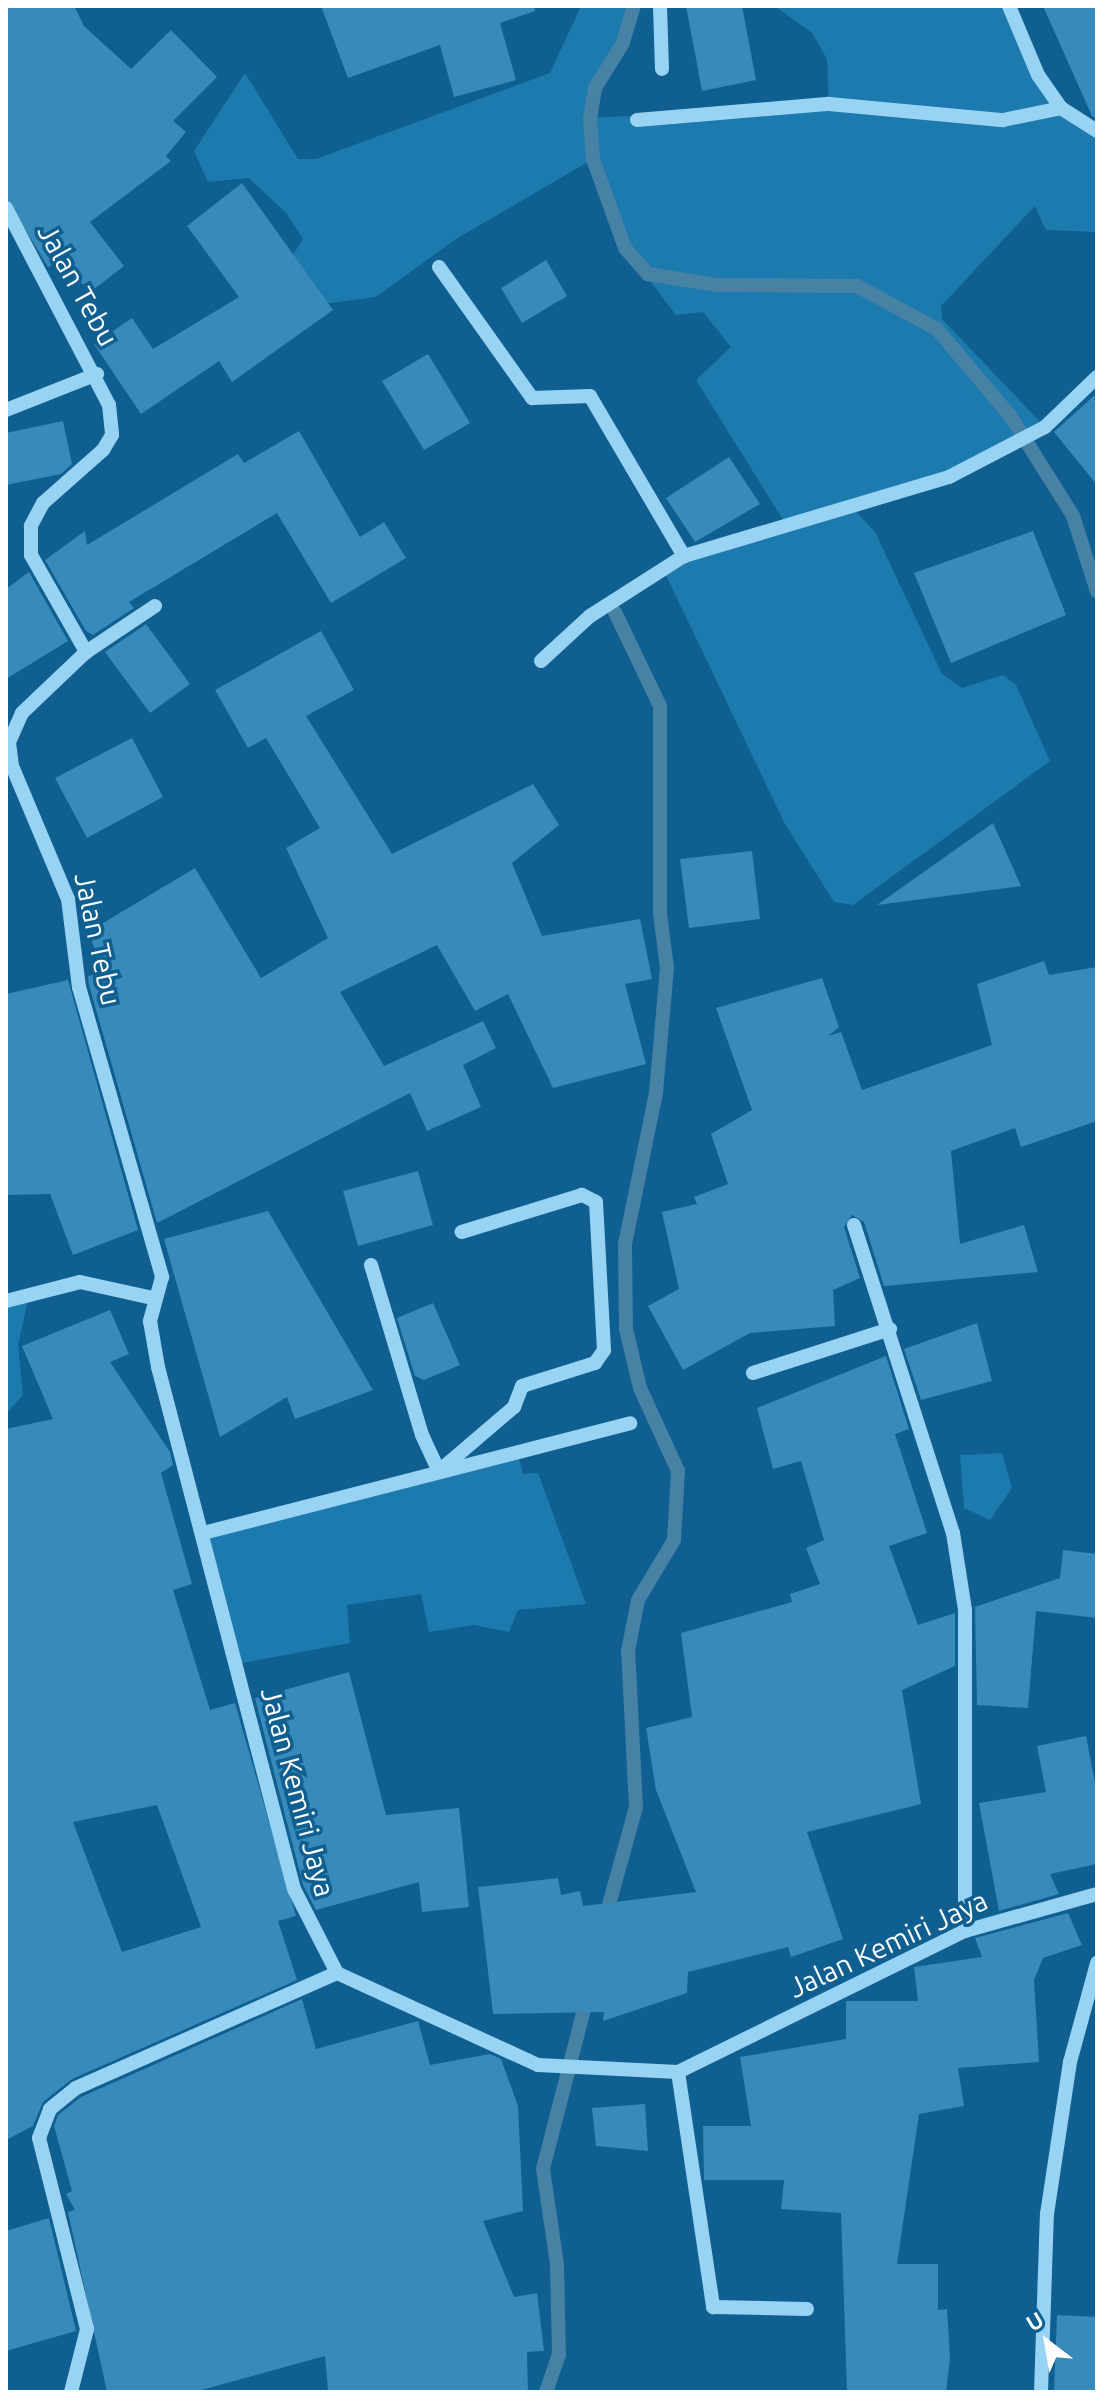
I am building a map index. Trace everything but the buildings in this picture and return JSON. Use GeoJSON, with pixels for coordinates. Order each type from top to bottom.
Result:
{"type":"FeatureCollection","features":[{"type":"Feature","properties":{"kind":"street"},"geometry":{"type":"LineString","coordinates":[[660,6],[662,69]]}},
{"type":"Feature","properties":{"kind":"street"},"geometry":{"type":"LineString","coordinates":[[1009,6],[1023,51],[1061,108],[1097,131]]}},
{"type":"Feature","properties":{"kind":"street"},"geometry":{"type":"LineString","coordinates":[[637,120],[801,105],[1003,120],[1061,108]]}},
{"type":"Feature","properties":{"kind":"street","name":"Jalan Tebu"},"geometry":{"type":"LineString","coordinates":[[6,208],[97,374],[112,435],[43,503],[31,526],[31,555],[86,652]]}},
{"type":"Feature","properties":{"kind":"street"},"geometry":{"type":"LineString","coordinates":[[439,267],[532,398],[590,396],[684,556]]}},
{"type":"Feature","properties":{"kind":"street"},"geometry":{"type":"LineString","coordinates":[[6,410],[97,374]]}},
{"type":"Feature","properties":{"kind":"street"},"geometry":{"type":"LineString","coordinates":[[541,661],[590,616],[684,556],[949,477],[1002,454],[1045,427],[1097,377]]}},
{"type":"Feature","properties":{"kind":"street","name":"Jalan Tebu"},"geometry":{"type":"LineString","coordinates":[[153,1298],[162,1277],[79,987],[68,899],[12,766],[9,742],[22,713],[86,652],[155,606]]}},
{"type":"Feature","properties":{"kind":"street"},"geometry":{"type":"LineString","coordinates":[[439,1471],[514,1407],[522,1386],[595,1363],[604,1350],[596,1202],[582,1195],[462,1232]]}},
{"type":"Feature","properties":{"kind":"street"},"geometry":{"type":"LineString","coordinates":[[854,1225],[890,1329],[953,1533],[965,1610],[965,1931]]}},
{"type":"Feature","properties":{"kind":"street"},"geometry":{"type":"LineString","coordinates":[[371,1265],[422,1435],[439,1471]]}},
{"type":"Feature","properties":{"kind":"street"},"geometry":{"type":"LineString","coordinates":[[6,1301],[80,1282],[153,1298]]}},
{"type":"Feature","properties":{"kind":"street","name":"Jalan Kemiri Jaya"},"geometry":{"type":"LineString","coordinates":[[153,1298],[158,1367],[207,1532],[294,1889],[337,1973],[538,2065],[593,2073],[678,2072],[965,1931],[1097,1894]]}},
{"type":"Feature","properties":{"kind":"street"},"geometry":{"type":"LineString","coordinates":[[753,1373],[890,1329]]}},
{"type":"Feature","properties":{"kind":"street"},"geometry":{"type":"LineString","coordinates":[[207,1532],[630,1423]]}},
{"type":"Feature","properties":{"kind":"street"},"geometry":{"type":"LineString","coordinates":[[1041,2392],[1047,2214],[1070,2062],[1097,1963]]}},
{"type":"Feature","properties":{"kind":"street"},"geometry":{"type":"LineString","coordinates":[[71,2392],[87,2329],[39,2138],[50,2109],[76,2088],[337,1973]]}},
{"type":"Feature","properties":{"kind":"street"},"geometry":{"type":"LineString","coordinates":[[678,2072],[713,2307],[807,2309]]}},
{"type":"Feature","properties":{"kind":"shaded area"},"geometry":{"type":"Polygon","coordinates":[[[581,6],[634,6],[623,43],[595,88],[591,118],[829,104],[827,59],[812,33],[775,6],[1009,6],[1061,108],[1097,131],[1097,232],[1046,230],[1035,206],[941,306],[942,319],[1045,427],[1002,454],[849,504],[875,532],[942,674],[962,688],[1003,675],[1016,685],[1050,761],[853,905],[834,902],[785,824],[663,569],[785,523],[696,380],[731,347],[703,312],[676,315],[625,248],[593,159],[456,239],[376,297],[314,305],[286,266],[303,239],[287,214],[249,178],[208,182],[194,151],[245,73],[298,159],[316,159],[550,73],[581,6]]]}},
{"type":"Feature","properties":{"kind":"shaded area"},"geometry":{"type":"Polygon","coordinates":[[[29,1296],[18,1345],[23,1395],[6,1414],[6,1301],[29,1296]]]}},
{"type":"Feature","properties":{"kind":"shaded area"},"geometry":{"type":"Polygon","coordinates":[[[517,1451],[523,1474],[538,1473],[586,1604],[518,1610],[509,1632],[474,1625],[429,1632],[421,1594],[347,1605],[350,1643],[237,1664],[207,1532],[517,1451]]]}},
{"type":"Feature","properties":{"kind":"shaded area"},"geometry":{"type":"Polygon","coordinates":[[[1002,1453],[1012,1488],[990,1520],[964,1508],[960,1455],[1002,1453]]]}},
{"type":"Feature","properties":{"kind":"waterway"},"geometry":{"type":"LineString","coordinates":[[634,6],[623,43],[595,88],[590,118],[593,159],[625,248],[648,274],[717,285],[857,286],[937,329],[1011,417],[1073,516],[1097,591]]}},
{"type":"Feature","properties":{"kind":"waterway"},"geometry":{"type":"LineString","coordinates":[[605,1919],[636,1807],[628,1651],[638,1600],[674,1540],[678,1471],[640,1388],[626,1329],[625,1244],[656,1093],[667,968],[660,913],[660,706],[615,612]]}},
{"type":"Feature","properties":{"kind":"waterway"},"geometry":{"type":"LineString","coordinates":[[546,2392],[559,2355],[557,2264],[543,2169],[588,1994]]}}]}
